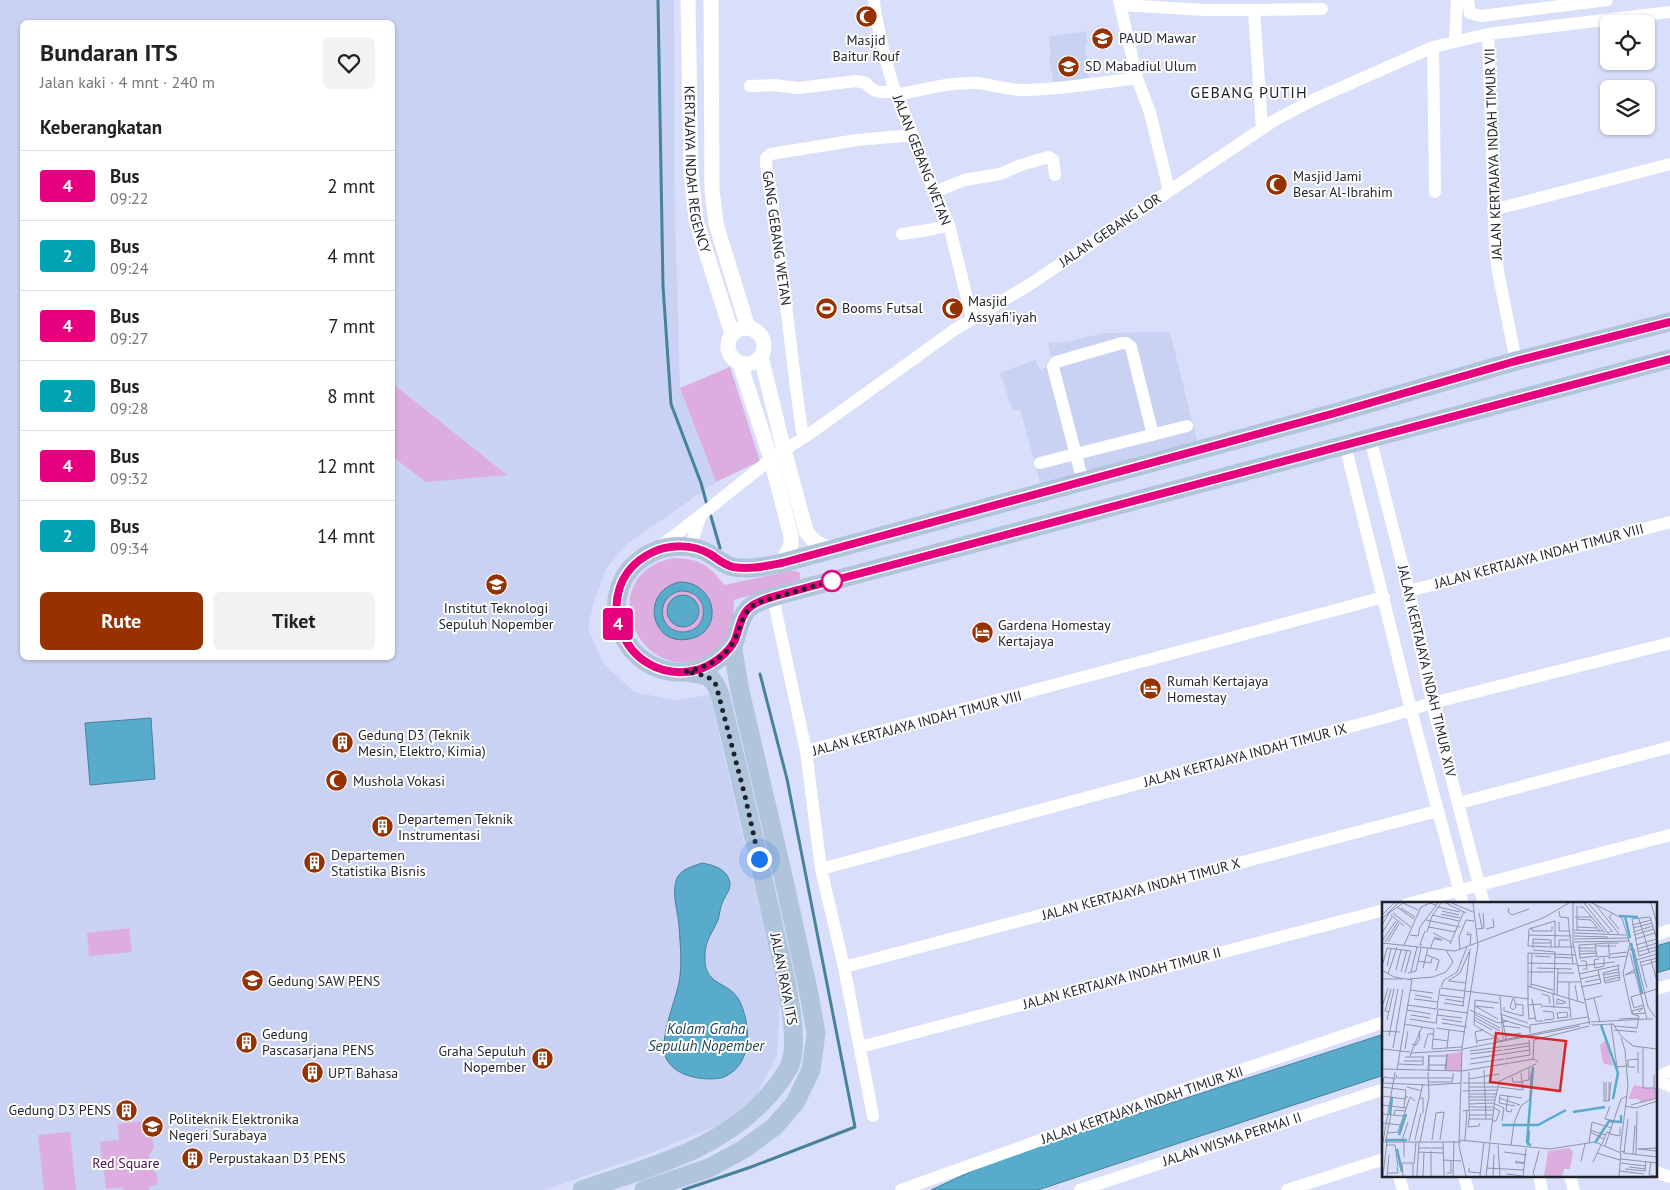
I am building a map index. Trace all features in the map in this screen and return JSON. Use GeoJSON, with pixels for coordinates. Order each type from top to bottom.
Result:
{"type":"FeatureCollection","features":[{"type":"Feature","properties":{"kind":"main road"},"geometry":{"type":"LineString","coordinates":[[651,553],[673,547],[690,547],[708,553],[722,563],[732,566],[758,568],[789,561],[1335,413],[1516,361],[1670,322]]}},
{"type":"Feature","properties":{"kind":"main road"},"geometry":{"type":"LineString","coordinates":[[685,672],[699,670],[714,662],[729,648],[734,641],[747,610],[756,603],[805,588],[1670,359]]}},
{"type":"Feature","properties":{"kind":"main road"},"geometry":{"type":"LineString","coordinates":[[1335,413],[1345,445]]}},
{"type":"Feature","properties":{"kind":"main road"},"geometry":{"type":"LineString","coordinates":[[828,550],[821,569],[832,581]]}},
{"type":"Feature","properties":{"kind":"main road","name":"JALAN RAYA ITS"},"geometry":{"type":"LineString","coordinates":[[582,1190],[697,1149],[728,1132],[756,1110],[774,1089],[790,1064],[794,1035],[788,994],[747,806],[716,685],[712,679],[706,676],[685,672],[671,672],[657,668],[642,660],[630,649],[620,632],[616,615],[617,598],[622,583],[627,574],[639,561],[651,553]]}},
{"type":"Feature","properties":{"kind":"main road"},"geometry":{"type":"LineString","coordinates":[[789,561],[806,571],[805,588]]}},
{"type":"Feature","properties":{"kind":"main road","name":"JALAN RAYA ITS"},"geometry":{"type":"LineString","coordinates":[[644,1190],[709,1168],[744,1149],[774,1127],[795,1102],[811,1070],[816,1033],[809,994],[740,691],[733,650],[734,641]]}},
{"type":"Feature","properties":{"kind":"main road"},"geometry":{"type":"LineString","coordinates":[[766,894],[786,889]]}},
{"type":"Feature","properties":{"kind":"main road"},"geometry":{"type":"LineString","coordinates":[[771,916],[792,913]]}},
{"type":"Feature","properties":{"kind":"street","name":"KERTAJAYA INDAH REGENCY"},"geometry":{"type":"LineString","coordinates":[[688,0],[691,174],[696,220],[732,334]]}},
{"type":"Feature","properties":{"kind":"street","name":"KERTAJAYA INDAH REGENCY"},"geometry":{"type":"LineString","coordinates":[[711,0],[712,190],[716,222],[748,328]]}},
{"type":"Feature","properties":{"kind":"street","name":"JALAN GEBANG WETAN"},"geometry":{"type":"LineString","coordinates":[[874,0],[884,54],[896,94],[921,160],[949,225],[972,319]]}},
{"type":"Feature","properties":{"kind":"street"},"geometry":{"type":"LineString","coordinates":[[1455,42],[1457,0]]}},
{"type":"Feature","properties":{"kind":"street"},"geometry":{"type":"LineString","coordinates":[[1468,0],[1470,13],[1481,16],[1606,0]]}},
{"type":"Feature","properties":{"kind":"street"},"geometry":{"type":"LineString","coordinates":[[1169,190],[1150,113],[1137,78],[1120,3],[1206,10],[1322,9]]}},
{"type":"Feature","properties":{"kind":"street"},"geometry":{"type":"LineString","coordinates":[[1254,10],[1262,128]]}},
{"type":"Feature","properties":{"kind":"street","name":"JALAN GEBANG LOR"},"geometry":{"type":"LineString","coordinates":[[784,450],[954,330],[1029,285],[1262,128],[1313,100],[1433,47],[1488,34],[1670,12]]}},
{"type":"Feature","properties":{"kind":"street","name":"JALAN KERTAJAYA INDAH TIMUR VII"},"geometry":{"type":"LineString","coordinates":[[1488,34],[1495,245],[1498,272],[1516,361]]}},
{"type":"Feature","properties":{"kind":"street"},"geometry":{"type":"LineString","coordinates":[[690,38],[712,36]]}},
{"type":"Feature","properties":{"kind":"street"},"geometry":{"type":"LineString","coordinates":[[1433,47],[1435,192]]}},
{"type":"Feature","properties":{"kind":"street"},"geometry":{"type":"LineString","coordinates":[[750,86],[774,85],[798,88],[856,81],[866,83],[870,89],[875,91],[896,94],[958,84],[974,83],[1024,91],[1137,78]]}},
{"type":"Feature","properties":{"kind":"street","name":"GANG GEBANG WETAN"},"geometry":{"type":"LineString","coordinates":[[803,438],[766,158],[771,154],[913,135]]}},
{"type":"Feature","properties":{"kind":"street"},"geometry":{"type":"LineString","coordinates":[[935,192],[964,180],[1000,174],[1021,165],[1048,158],[1053,160],[1055,175]]}},
{"type":"Feature","properties":{"kind":"street"},"geometry":{"type":"LineString","coordinates":[[1493,210],[1670,164]]}},
{"type":"Feature","properties":{"kind":"street"},"geometry":{"type":"LineString","coordinates":[[902,234],[949,225]]}},
{"type":"Feature","properties":{"kind":"street"},"geometry":{"type":"LineString","coordinates":[[739,328],[756,330],[764,342],[764,350],[761,357],[750,364],[740,364],[734,360],[729,354],[727,347],[728,340],[732,334],[739,328]]}},
{"type":"Feature","properties":{"kind":"street"},"geometry":{"type":"LineString","coordinates":[[1083,482],[1054,366],[1056,362],[1126,343],[1131,347],[1153,435]]}},
{"type":"Feature","properties":{"kind":"street"},"geometry":{"type":"LineString","coordinates":[[761,357],[806,531],[812,539],[828,550]]}},
{"type":"Feature","properties":{"kind":"street"},"geometry":{"type":"LineString","coordinates":[[740,364],[770,459],[791,536],[789,561]]}},
{"type":"Feature","properties":{"kind":"street"},"geometry":{"type":"LineString","coordinates":[[1040,463],[1187,426]]}},
{"type":"Feature","properties":{"kind":"street","name":"JALAN KERTAJAYA INDAH TIMUR XIV"},"geometry":{"type":"LineString","coordinates":[[1370,438],[1409,591],[1432,703],[1483,902]]}},
{"type":"Feature","properties":{"kind":"street","name":"JALAN KERTAJAYA INDAH TIMUR XIV"},"geometry":{"type":"LineString","coordinates":[[1345,445],[1411,710],[1462,902]]}},
{"type":"Feature","properties":{"kind":"street"},"geometry":{"type":"LineString","coordinates":[[651,553],[784,450]]}},
{"type":"Feature","properties":{"kind":"street"},"geometry":{"type":"LineString","coordinates":[[690,547],[706,511]]}},
{"type":"Feature","properties":{"kind":"street","name":"JALAN KERTAJAYA INDAH TIMUR VIII"},"geometry":{"type":"LineString","coordinates":[[1409,591],[1670,522]]}},
{"type":"Feature","properties":{"kind":"street","name":"JALAN KERTAJAYA INDAH TIMUR VIII"},"geometry":{"type":"LineString","coordinates":[[873,1116],[844,967],[821,869],[806,751],[1384,597]]}},
{"type":"Feature","properties":{"kind":"street"},"geometry":{"type":"LineString","coordinates":[[773,598],[806,751]]}},
{"type":"Feature","properties":{"kind":"street","name":"JALAN KERTAJAYA INDAH TIMUR IX"},"geometry":{"type":"LineString","coordinates":[[821,869],[1432,703],[1670,643]]}},
{"type":"Feature","properties":{"kind":"street"},"geometry":{"type":"LineString","coordinates":[[1459,803],[1670,747]]}},
{"type":"Feature","properties":{"kind":"street","name":"JALAN KERTAJAYA INDAH TIMUR X"},"geometry":{"type":"LineString","coordinates":[[844,967],[1437,811]]}},
{"type":"Feature","properties":{"kind":"street"},"geometry":{"type":"LineString","coordinates":[[1414,902],[1670,835]]}},
{"type":"Feature","properties":{"kind":"street","name":"JALAN KERTAJAYA INDAH TIMUR II"},"geometry":{"type":"LineString","coordinates":[[860,1047],[1382,911]]}},
{"type":"Feature","properties":{"kind":"street"},"geometry":{"type":"LineString","coordinates":[[1658,934],[1670,930]]}},
{"type":"Feature","properties":{"kind":"street","name":"JALAN KERTAJAYA INDAH TIMUR XII"},"geometry":{"type":"LineString","coordinates":[[901,1190],[1152,1100],[1382,1023]]}},
{"type":"Feature","properties":{"kind":"street"},"geometry":{"type":"LineString","coordinates":[[1658,1078],[1670,1071]]}},
{"type":"Feature","properties":{"kind":"street"},"geometry":{"type":"LineString","coordinates":[[1658,1080],[1670,1086]]}},
{"type":"Feature","properties":{"kind":"street","name":"JALAN WISMA PERMAI II"},"geometry":{"type":"LineString","coordinates":[[1080,1190],[1382,1090]]}},
{"type":"Feature","properties":{"kind":"street"},"geometry":{"type":"LineString","coordinates":[[1287,1190],[1382,1160]]}},
{"type":"Feature","properties":{"kind":"street"},"geometry":{"type":"LineString","coordinates":[[1658,1173],[1670,1177]]}},
{"type":"Feature","properties":{"kind":"shaded area","name":"Institut Teknologi Sepuluh Nopember"},"geometry":{"type":"Polygon","coordinates":[[[0,0],[674,0],[675,217],[680,388],[716,482],[627,544],[607,567],[593,604],[588,628],[603,663],[634,692],[675,700],[710,695],[780,997],[777,1056],[757,1094],[726,1122],[648,1154],[545,1190],[0,1190],[0,0]]]}},
{"type":"Feature","properties":{"kind":"shaded area","name":"SD Mabadiul Ulum"},"geometry":{"type":"Polygon","coordinates":[[[1086,31],[1087,45],[1085,46],[1089,78],[1054,84],[1049,55],[1051,53],[1049,37],[1086,31]]]}},
{"type":"Feature","properties":{"kind":"shaded area"},"geometry":{"type":"Polygon","coordinates":[[[1170,332],[1197,441],[1041,486],[1020,409],[1013,411],[1000,373],[1035,360],[1040,370],[1052,364],[1048,343],[1070,341],[1104,333],[1170,332]]]}},
{"type":"Feature","properties":{"kind":"green space"},"geometry":{"type":"Polygon","coordinates":[[[730,367],[760,461],[716,482],[680,388],[730,367]]]}},
{"type":"Feature","properties":{"kind":"green space"},"geometry":{"type":"Polygon","coordinates":[[[395,385],[507,475],[426,482],[395,459],[395,385]]]}},
{"type":"Feature","properties":{"kind":"green space"},"geometry":{"type":"Polygon","coordinates":[[[672,558],[689,559],[708,567],[724,585],[789,571],[800,573],[800,579],[797,582],[734,600],[732,624],[727,638],[709,655],[686,662],[666,660],[649,649],[637,633],[630,615],[631,595],[639,577],[657,563],[672,558]]]}},
{"type":"Feature","properties":{"kind":"green space"},"geometry":{"type":"Polygon","coordinates":[[[129,928],[132,952],[89,956],[87,933],[129,928]]]}},
{"type":"Feature","properties":{"kind":"green space","name":"Red Square"},"geometry":{"type":"Polygon","coordinates":[[[143,1121],[145,1138],[152,1137],[154,1148],[149,1155],[151,1169],[156,1173],[158,1185],[149,1186],[150,1190],[123,1190],[122,1187],[106,1189],[100,1142],[119,1140],[118,1124],[143,1121]]]}},
{"type":"Feature","properties":{"kind":"green space"},"geometry":{"type":"Polygon","coordinates":[[[70,1132],[76,1190],[44,1190],[38,1135],[70,1132]]]}},
{"type":"Feature","properties":{"kind":"water"},"geometry":{"type":"Polygon","coordinates":[[[679,582],[692,584],[702,590],[708,598],[712,608],[712,618],[708,627],[700,635],[689,639],[676,639],[666,635],[659,627],[655,617],[655,607],[658,596],[666,588],[679,582]],[[680,591],[672,595],[666,600],[663,607],[664,621],[675,631],[693,630],[703,618],[702,603],[690,592],[680,591]]]}},
{"type":"Feature","properties":{"kind":"water"},"geometry":{"type":"Polygon","coordinates":[[[683,595],[689,596],[694,600],[698,605],[698,617],[694,622],[689,626],[683,627],[677,626],[672,622],[668,617],[667,611],[668,605],[672,600],[677,596],[683,595]]]}},
{"type":"Feature","properties":{"kind":"water"},"geometry":{"type":"Polygon","coordinates":[[[151,718],[155,779],[90,785],[85,723],[151,718]]]}},
{"type":"Feature","properties":{"kind":"water","name":"Kolam Graha Sepuluh Nopember"},"geometry":{"type":"Polygon","coordinates":[[[702,863],[716,867],[724,872],[730,884],[722,903],[718,920],[706,945],[705,965],[712,978],[729,989],[739,1000],[747,1028],[746,1049],[738,1066],[726,1076],[714,1079],[684,1074],[671,1066],[664,1052],[666,1031],[681,970],[675,884],[681,872],[702,863]]]}},
{"type":"Feature","properties":{"kind":"water"},"geometry":{"type":"Polygon","coordinates":[[[1670,942],[1670,969],[1658,972],[1658,945],[1670,942]]]}},
{"type":"Feature","properties":{"kind":"water"},"geometry":{"type":"Polygon","coordinates":[[[1382,1035],[1382,1076],[1038,1190],[931,1190],[998,1159],[1382,1035]]]}},
{"type":"Feature","properties":{"kind":"waterway"},"geometry":{"type":"LineString","coordinates":[[658,0],[663,286],[671,404],[701,483],[707,505]]}},
{"type":"Feature","properties":{"kind":"waterway"},"geometry":{"type":"LineString","coordinates":[[710,513],[720,548]]}},
{"type":"Feature","properties":{"kind":"waterway"},"geometry":{"type":"LineString","coordinates":[[683,1190],[751,1167],[855,1127],[787,779],[760,674]]}},
{"type":"Feature","properties":{"kind":"bus line","name":"4"},"geometry":{"type":"LineString","coordinates":[[1670,322],[1516,361],[1335,413],[782,563],[758,568],[744,568],[722,563],[708,553],[695,548],[673,547],[662,549],[651,553],[639,561],[627,574],[622,583],[617,598],[616,615],[620,632],[630,649],[642,660],[657,668],[671,672],[699,670],[714,662],[729,648],[734,641],[743,616],[756,603],[805,588],[1670,359]]}},
{"type":"Feature","properties":{"kind":"place","name":"Masjid Baitur Rouf"},"geometry":{"type":"Point","coordinates":[866,17]}},
{"type":"Feature","properties":{"kind":"place","name":"PAUD Mawar"},"geometry":{"type":"Point","coordinates":[1103,38]}},
{"type":"Feature","properties":{"kind":"place","name":"SD Mabadiul Ulum"},"geometry":{"type":"Point","coordinates":[1069,66]}},
{"type":"Feature","properties":{"kind":"place","name":"Masjid Jami Besar Al-Ibrahim"},"geometry":{"type":"Point","coordinates":[1277,184]}},
{"type":"Feature","properties":{"kind":"place","name":"Booms Futsal"},"geometry":{"type":"Point","coordinates":[826,308]}},
{"type":"Feature","properties":{"kind":"place","name":"Masjid Assyafi'iyah"},"geometry":{"type":"Point","coordinates":[952,309]}},
{"type":"Feature","properties":{"kind":"place","name":"Institut Teknologi Sepuluh Nopember"},"geometry":{"type":"Point","coordinates":[496,585]}},
{"type":"Feature","properties":{"kind":"place","name":"Gardena Homestay Kertajaya"},"geometry":{"type":"Point","coordinates":[982,633]}},
{"type":"Feature","properties":{"kind":"place","name":"Rumah Kertajaya Homestay"},"geometry":{"type":"Point","coordinates":[1151,689]}},
{"type":"Feature","properties":{"kind":"place","name":"Gedung D3 (Teknik Mesin, Elektro, Kimia)"},"geometry":{"type":"Point","coordinates":[342,743]}},
{"type":"Feature","properties":{"kind":"place","name":"Mushola Vokasi"},"geometry":{"type":"Point","coordinates":[337,781]}},
{"type":"Feature","properties":{"kind":"place","name":"Departemen Teknik Instrumentasi"},"geometry":{"type":"Point","coordinates":[382,827]}},
{"type":"Feature","properties":{"kind":"place","name":"Departemen Statistika Bisnis"},"geometry":{"type":"Point","coordinates":[315,863]}},
{"type":"Feature","properties":{"kind":"place","name":"Gedung SAW PENS"},"geometry":{"type":"Point","coordinates":[252,981]}},
{"type":"Feature","properties":{"kind":"place","name":"Gedung Pascasarjana PENS"},"geometry":{"type":"Point","coordinates":[246,1042]}},
{"type":"Feature","properties":{"kind":"place","name":"Graha Sepuluh Nopember"},"geometry":{"type":"Point","coordinates":[542,1059]}},
{"type":"Feature","properties":{"kind":"place","name":"UPT Bahasa"},"geometry":{"type":"Point","coordinates":[312,1073]}},
{"type":"Feature","properties":{"kind":"place","name":"Gedung D3 PENS"},"geometry":{"type":"Point","coordinates":[127,1110]}},
{"type":"Feature","properties":{"kind":"place","name":"Politeknik Elektronika Negeri Surabaya"},"geometry":{"type":"Point","coordinates":[153,1127]}},
{"type":"Feature","properties":{"kind":"place","name":"Perpustakaan D3 PENS"},"geometry":{"type":"Point","coordinates":[193,1158]}},
{"type":"Feature","properties":{"kind":"district","name":"GEBANG PUTIH"},"geometry":{"type":"Point","coordinates":[1249,92]}},
{"type":"Feature","properties":{"kind":"route"},"geometry":{"type":"LineString","coordinates":[[759,859],[720,695],[712,679],[685,672],[699,670],[714,662],[729,648],[734,641],[743,616],[756,603],[832,581]]}}]}
